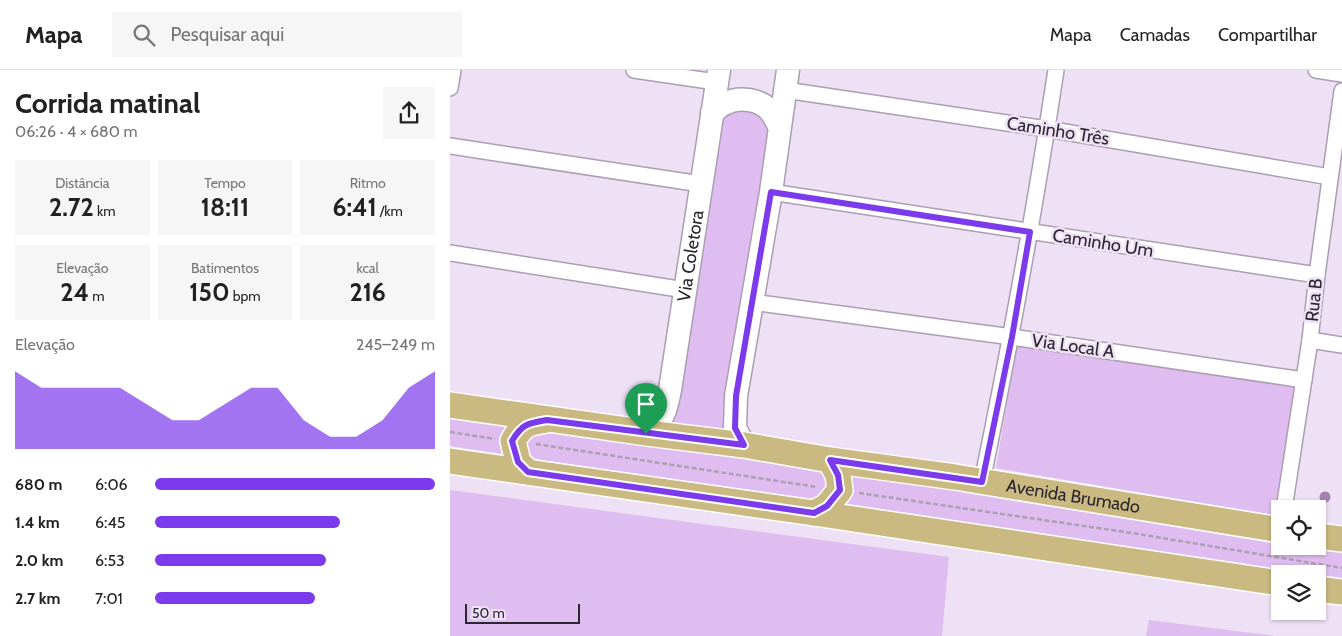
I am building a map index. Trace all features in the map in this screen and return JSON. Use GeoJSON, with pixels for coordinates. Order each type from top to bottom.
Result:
{"type":"FeatureCollection","features":[{"type":"Feature","properties":{"kind":"main road","name":"Avenida Brumado"},"geometry":{"type":"LineString","coordinates":[[450,405],[646,434],[744,445],[1271,529]]}},
{"type":"Feature","properties":{"kind":"main road"},"geometry":{"type":"LineString","coordinates":[[528,472],[518,462],[512,441],[519,429],[530,422],[547,420]]}},
{"type":"Feature","properties":{"kind":"main road"},"geometry":{"type":"LineString","coordinates":[[814,513],[827,506],[840,490],[838,475],[830,460]]}},
{"type":"Feature","properties":{"kind":"main road"},"geometry":{"type":"LineString","coordinates":[[450,461],[1271,582]]}},
{"type":"Feature","properties":{"kind":"main road"},"geometry":{"type":"LineString","coordinates":[[1326,537],[1342,539]]}},
{"type":"Feature","properties":{"kind":"main road"},"geometry":{"type":"LineString","coordinates":[[1326,590],[1342,592]]}},
{"type":"Feature","properties":{"kind":"street"},"geometry":{"type":"LineString","coordinates":[[450,88],[454,70]]}},
{"type":"Feature","properties":{"kind":"street"},"geometry":{"type":"LineString","coordinates":[[634,70],[717,76]]}},
{"type":"Feature","properties":{"kind":"street"},"geometry":{"type":"LineString","coordinates":[[982,482],[1012,337],[1056,70]]}},
{"type":"Feature","properties":{"kind":"street"},"geometry":{"type":"LineString","coordinates":[[1316,70],[1342,74]]}},
{"type":"Feature","properties":{"kind":"street","name":"Via Coletora"},"geometry":{"type":"LineString","coordinates":[[646,434],[664,416],[668,404],[717,76]]}},
{"type":"Feature","properties":{"kind":"street"},"geometry":{"type":"LineString","coordinates":[[744,445],[735,428],[736,396],[771,192],[786,80]]}},
{"type":"Feature","properties":{"kind":"street","name":"Caminho Três"},"geometry":{"type":"LineString","coordinates":[[786,80],[1047,129],[1333,188]]}},
{"type":"Feature","properties":{"kind":"street","name":"Rua B"},"geometry":{"type":"LineString","coordinates":[[1285,500],[1310,340],[1317,275],[1333,188],[1342,91]]}},
{"type":"Feature","properties":{"kind":"street"},"geometry":{"type":"LineString","coordinates":[[712,113],[724,104],[736,100],[748,100],[760,103],[771,111],[779,126]]}},
{"type":"Feature","properties":{"kind":"street"},"geometry":{"type":"LineString","coordinates":[[450,146],[701,184]]}},
{"type":"Feature","properties":{"kind":"street","name":"Caminho Um"},"geometry":{"type":"LineString","coordinates":[[771,192],[1317,275]]}},
{"type":"Feature","properties":{"kind":"street"},"geometry":{"type":"LineString","coordinates":[[450,253],[685,290]]}},
{"type":"Feature","properties":{"kind":"street","name":"Via Local A"},"geometry":{"type":"LineString","coordinates":[[752,302],[1012,337],[1304,380]]}},
{"type":"Feature","properties":{"kind":"street"},"geometry":{"type":"LineString","coordinates":[[1310,340],[1342,345]]}},
{"type":"Feature","properties":{"kind":"path"},"geometry":{"type":"LineString","coordinates":[[450,432],[1132,534],[1342,568]]}},
{"type":"Feature","properties":{"kind":"shaded area"},"geometry":{"type":"Polygon","coordinates":[[[754,107],[772,125],[736,435],[661,425],[719,118],[729,111],[754,107]]]}},
{"type":"Feature","properties":{"kind":"shaded area"},"geometry":{"type":"Polygon","coordinates":[[[1017,342],[1299,386],[1281,500],[1271,500],[1271,515],[996,468],[1017,342]]]}},
{"type":"Feature","properties":{"kind":"shaded area"},"geometry":{"type":"Polygon","coordinates":[[[450,410],[511,418],[503,435],[503,454],[450,446],[450,410]]]}},
{"type":"Feature","properties":{"kind":"shaded area"},"geometry":{"type":"Polygon","coordinates":[[[527,429],[808,458],[831,479],[820,499],[807,500],[529,458],[523,433],[527,429]]]}},
{"type":"Feature","properties":{"kind":"shaded area"},"geometry":{"type":"Polygon","coordinates":[[[850,474],[1271,530],[1271,555],[1326,555],[1326,544],[1342,539],[1342,591],[1326,588],[1326,565],[1271,565],[1271,573],[839,505],[849,491],[850,474]]]}},
{"type":"Feature","properties":{"kind":"shaded area"},"geometry":{"type":"Polygon","coordinates":[[[450,490],[949,557],[942,636],[450,636],[450,490]]]}},
{"type":"Feature","properties":{"kind":"shaded area"},"geometry":{"type":"Polygon","coordinates":[[[1149,620],[1275,636],[1146,636],[1149,620]]]}},
{"type":"Feature","properties":{"kind":"route"},"geometry":{"type":"LineString","coordinates":[[771,192],[1030,232],[1012,337],[982,482],[830,460],[838,475],[840,490],[827,506],[814,513],[528,472],[518,462],[512,441],[519,429],[530,422],[547,420],[646,434],[744,445],[735,428],[736,396],[771,192]]}}]}
